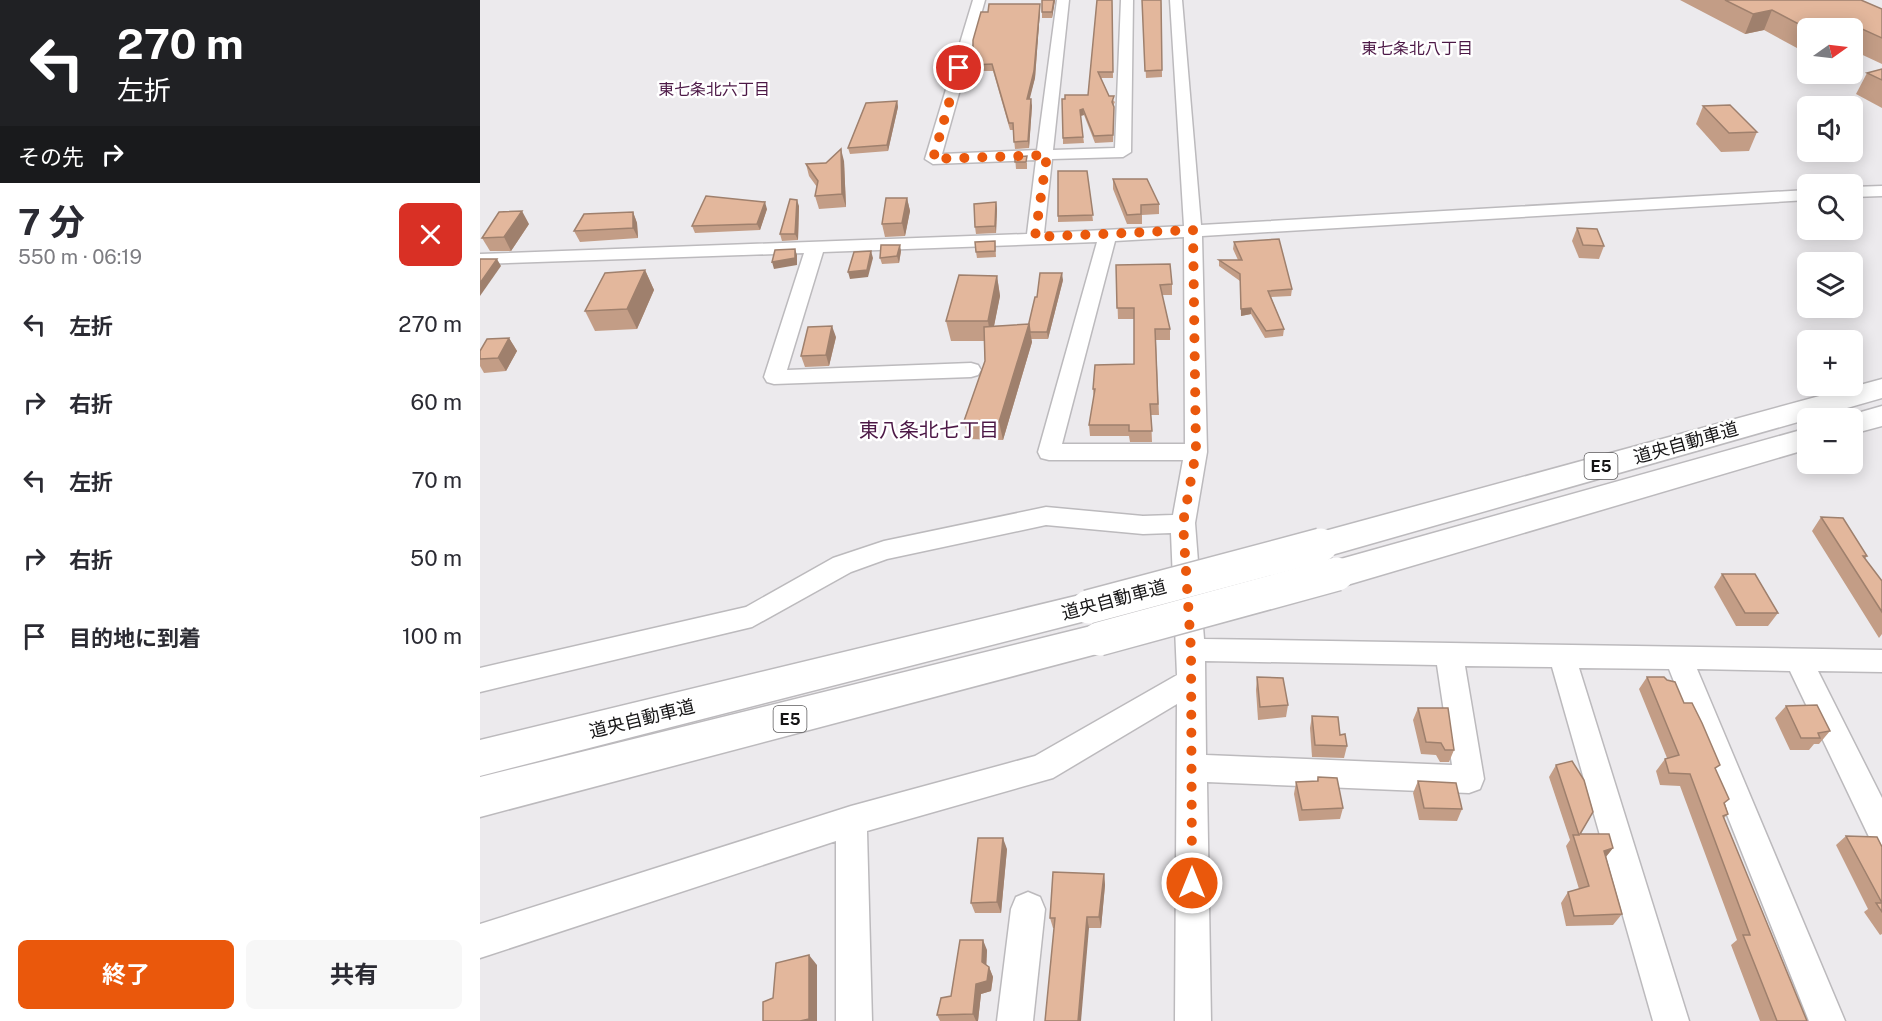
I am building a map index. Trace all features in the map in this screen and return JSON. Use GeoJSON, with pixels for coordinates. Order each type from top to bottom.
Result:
{"type":"FeatureCollection","features":[{"type":"Feature","properties":{"kind":"highway","name":"道央自動車道"},"geometry":{"type":"LineString","coordinates":[[1329,560],[1882,388]]}},
{"type":"Feature","properties":{"kind":"highway"},"geometry":{"type":"LineString","coordinates":[[1863,421],[1882,416]]}},
{"type":"Feature","properties":{"kind":"highway","name":"道央自動車道"},"geometry":{"type":"LineString","coordinates":[[480,797],[1094,623],[1329,560],[1797,441]]}},
{"type":"Feature","properties":{"kind":"highway","name":"道央自動車道"},"geometry":{"type":"LineString","coordinates":[[480,758],[1094,623]]}},
{"type":"Feature","properties":{"kind":"street"},"geometry":{"type":"LineString","coordinates":[[979,0],[933,159],[1123,152],[1127,0]]}},
{"type":"Feature","properties":{"kind":"street"},"geometry":{"type":"LineString","coordinates":[[1035,237],[1047,155],[1063,0]]}},
{"type":"Feature","properties":{"kind":"street"},"geometry":{"type":"LineString","coordinates":[[1176,0],[1193,230],[1196,452],[1183,523],[1192,681],[1193,1021]]}},
{"type":"Feature","properties":{"kind":"street"},"geometry":{"type":"LineString","coordinates":[[1863,192],[1882,191]]}},
{"type":"Feature","properties":{"kind":"street"},"geometry":{"type":"LineString","coordinates":[[480,259],[1107,236],[1797,196]]}},
{"type":"Feature","properties":{"kind":"street"},"geometry":{"type":"LineString","coordinates":[[1107,236],[1049,452],[1196,452]]}},
{"type":"Feature","properties":{"kind":"street"},"geometry":{"type":"LineString","coordinates":[[815,247],[774,377],[971,370]]}},
{"type":"Feature","properties":{"kind":"street"},"geometry":{"type":"LineString","coordinates":[[480,680],[752,616],[842,565],[884,550],[1046,516],[1143,525],[1183,523]]}},
{"type":"Feature","properties":{"kind":"street"},"geometry":{"type":"LineString","coordinates":[[1191,650],[1882,661]]}},
{"type":"Feature","properties":{"kind":"street"},"geometry":{"type":"LineString","coordinates":[[1192,768],[1469,779],[1449,654]]}},
{"type":"Feature","properties":{"kind":"street"},"geometry":{"type":"LineString","coordinates":[[1562,656],[1671,1021]]}},
{"type":"Feature","properties":{"kind":"street"},"geometry":{"type":"LineString","coordinates":[[1677,658],[1827,1021]]}},
{"type":"Feature","properties":{"kind":"street"},"geometry":{"type":"LineString","coordinates":[[1798,660],[1882,830]]}},
{"type":"Feature","properties":{"kind":"street"},"geometry":{"type":"LineString","coordinates":[[480,941],[851,821],[1042,768],[1192,681]]}},
{"type":"Feature","properties":{"kind":"street"},"geometry":{"type":"LineString","coordinates":[[851,821],[854,1021]]}},
{"type":"Feature","properties":{"kind":"street"},"geometry":{"type":"LineString","coordinates":[[1015,1021],[1028,909]]}},
{"type":"Feature","properties":{"kind":"building"},"geometry":{"type":"Polygon","coordinates":[[[1042,0],[1054,0],[1052,12],[1042,12],[1042,0]]]}},
{"type":"Feature","properties":{"kind":"building"},"geometry":{"type":"Polygon","coordinates":[[[1097,0],[1112,0],[1113,72],[1098,72],[1109,96],[1114,96],[1112,102],[1114,107],[1113,135],[1094,136],[1083,109],[1080,110],[1083,137],[1063,138],[1062,99],[1065,99],[1065,95],[1088,95],[1097,0]]]}},
{"type":"Feature","properties":{"kind":"building"},"geometry":{"type":"Polygon","coordinates":[[[1142,0],[1161,0],[1162,70],[1145,71],[1142,0]]]}},
{"type":"Feature","properties":{"kind":"building"},"geometry":{"type":"Polygon","coordinates":[[[1725,0],[1861,0],[1882,9],[1882,38],[1863,29],[1863,18],[1797,18],[1797,23],[1772,10],[1753,14],[1725,0]]]}},
{"type":"Feature","properties":{"kind":"building"},"geometry":{"type":"Polygon","coordinates":[[[989,4],[1040,4],[1034,71],[1027,99],[1031,99],[1028,141],[1014,142],[1013,123],[1009,123],[992,64],[973,65],[973,40],[981,12],[988,12],[989,4]]]}},
{"type":"Feature","properties":{"kind":"building"},"geometry":{"type":"Polygon","coordinates":[[[1882,69],[1882,80],[1867,73],[1882,69]]]}},
{"type":"Feature","properties":{"kind":"building"},"geometry":{"type":"Polygon","coordinates":[[[897,101],[887,145],[848,148],[866,103],[897,101]]]}},
{"type":"Feature","properties":{"kind":"building"},"geometry":{"type":"Polygon","coordinates":[[[1730,105],[1757,132],[1729,133],[1703,106],[1730,105]]]}},
{"type":"Feature","properties":{"kind":"building"},"geometry":{"type":"Polygon","coordinates":[[[841,149],[842,194],[815,196],[818,181],[806,164],[826,163],[841,149]]]}},
{"type":"Feature","properties":{"kind":"building"},"geometry":{"type":"Polygon","coordinates":[[[1027,156],[1026,162],[1015,162],[1015,157],[1027,156]]]}},
{"type":"Feature","properties":{"kind":"building"},"geometry":{"type":"Polygon","coordinates":[[[1058,171],[1087,171],[1093,215],[1058,216],[1058,171]]]}},
{"type":"Feature","properties":{"kind":"building"},"geometry":{"type":"Polygon","coordinates":[[[1113,179],[1147,179],[1159,204],[1141,205],[1141,214],[1127,215],[1113,179]]]}},
{"type":"Feature","properties":{"kind":"building"},"geometry":{"type":"Polygon","coordinates":[[[706,196],[765,202],[757,224],[692,226],[706,196]]]}},
{"type":"Feature","properties":{"kind":"building"},"geometry":{"type":"Polygon","coordinates":[[[886,198],[907,198],[902,223],[882,224],[886,198]]]}},
{"type":"Feature","properties":{"kind":"building"},"geometry":{"type":"Polygon","coordinates":[[[790,199],[797,200],[795,234],[780,234],[790,199]]]}},
{"type":"Feature","properties":{"kind":"building"},"geometry":{"type":"Polygon","coordinates":[[[996,202],[995,226],[975,227],[974,204],[996,202]]]}},
{"type":"Feature","properties":{"kind":"building"},"geometry":{"type":"Polygon","coordinates":[[[522,211],[504,237],[482,238],[499,212],[522,211]]]}},
{"type":"Feature","properties":{"kind":"building"},"geometry":{"type":"Polygon","coordinates":[[[633,212],[633,228],[574,231],[584,214],[633,212]]]}},
{"type":"Feature","properties":{"kind":"building"},"geometry":{"type":"Polygon","coordinates":[[[1577,228],[1597,229],[1604,246],[1583,245],[1577,228]]]}},
{"type":"Feature","properties":{"kind":"building"},"geometry":{"type":"Polygon","coordinates":[[[1279,239],[1292,289],[1268,291],[1284,329],[1266,331],[1251,308],[1241,309],[1240,274],[1219,260],[1242,260],[1234,242],[1279,239]]]}},
{"type":"Feature","properties":{"kind":"building"},"geometry":{"type":"Polygon","coordinates":[[[995,241],[995,251],[976,252],[975,242],[995,241]]]}},
{"type":"Feature","properties":{"kind":"building"},"geometry":{"type":"Polygon","coordinates":[[[881,245],[900,245],[897,256],[880,258],[881,245]]]}},
{"type":"Feature","properties":{"kind":"building"},"geometry":{"type":"Polygon","coordinates":[[[795,249],[795,258],[772,262],[775,250],[795,249]]]}},
{"type":"Feature","properties":{"kind":"building"},"geometry":{"type":"Polygon","coordinates":[[[871,251],[867,270],[848,272],[854,252],[871,251]]]}},
{"type":"Feature","properties":{"kind":"building"},"geometry":{"type":"Polygon","coordinates":[[[480,259],[497,259],[480,283],[480,259]]]}},
{"type":"Feature","properties":{"kind":"building"},"geometry":{"type":"Polygon","coordinates":[[[1170,264],[1172,284],[1160,285],[1170,329],[1155,329],[1158,404],[1150,404],[1152,431],[1129,431],[1129,425],[1089,425],[1095,389],[1093,389],[1095,365],[1134,364],[1134,308],[1117,308],[1116,265],[1170,264]]]}},
{"type":"Feature","properties":{"kind":"building"},"geometry":{"type":"Polygon","coordinates":[[[645,270],[627,309],[585,311],[605,273],[645,270]]]}},
{"type":"Feature","properties":{"kind":"building"},"geometry":{"type":"Polygon","coordinates":[[[1040,273],[1062,273],[1047,332],[1030,332],[1029,324],[1028,327],[1035,297],[1037,297],[1040,273]]]}},
{"type":"Feature","properties":{"kind":"building"},"geometry":{"type":"Polygon","coordinates":[[[959,275],[997,276],[988,321],[946,321],[959,275]]]}},
{"type":"Feature","properties":{"kind":"building"},"geometry":{"type":"Polygon","coordinates":[[[1029,324],[999,422],[964,421],[985,361],[984,327],[1029,324]]]}},
{"type":"Feature","properties":{"kind":"building"},"geometry":{"type":"Polygon","coordinates":[[[832,326],[826,355],[801,356],[808,327],[832,326]]]}},
{"type":"Feature","properties":{"kind":"building"},"geometry":{"type":"Polygon","coordinates":[[[509,338],[498,358],[480,359],[480,351],[487,339],[509,338]]]}},
{"type":"Feature","properties":{"kind":"building"},"geometry":{"type":"Polygon","coordinates":[[[1821,517],[1843,518],[1867,556],[1863,556],[1882,581],[1882,612],[1821,517]]]}},
{"type":"Feature","properties":{"kind":"building"},"geometry":{"type":"Polygon","coordinates":[[[1722,574],[1755,574],[1778,613],[1745,613],[1722,574]]]}},
{"type":"Feature","properties":{"kind":"building"},"geometry":{"type":"Polygon","coordinates":[[[1257,677],[1283,678],[1288,705],[1260,707],[1257,677]]]}},
{"type":"Feature","properties":{"kind":"building"},"geometry":{"type":"Polygon","coordinates":[[[1647,677],[1664,677],[1675,682],[1684,703],[1692,703],[1702,723],[1720,765],[1715,768],[1729,799],[1724,803],[1728,814],[1723,816],[1807,1021],[1777,1021],[1743,935],[1750,935],[1690,774],[1669,773],[1665,759],[1679,755],[1647,677]]]}},
{"type":"Feature","properties":{"kind":"building"},"geometry":{"type":"Polygon","coordinates":[[[1817,705],[1830,731],[1818,733],[1820,738],[1801,738],[1786,706],[1817,705]]]}},
{"type":"Feature","properties":{"kind":"building"},"geometry":{"type":"Polygon","coordinates":[[[1418,708],[1448,708],[1454,750],[1445,750],[1441,743],[1426,742],[1418,708]]]}},
{"type":"Feature","properties":{"kind":"building"},"geometry":{"type":"Polygon","coordinates":[[[1312,716],[1338,717],[1340,735],[1345,734],[1347,746],[1315,745],[1312,716]]]}},
{"type":"Feature","properties":{"kind":"building"},"geometry":{"type":"Polygon","coordinates":[[[1572,761],[1584,780],[1593,812],[1580,834],[1609,834],[1613,848],[1604,851],[1622,914],[1574,916],[1568,892],[1589,886],[1573,835],[1579,835],[1556,765],[1572,761]]]}},
{"type":"Feature","properties":{"kind":"building"},"geometry":{"type":"Polygon","coordinates":[[[1318,777],[1337,778],[1343,808],[1302,810],[1296,782],[1318,781],[1318,777]]]}},
{"type":"Feature","properties":{"kind":"building"},"geometry":{"type":"Polygon","coordinates":[[[1418,781],[1456,783],[1462,809],[1424,808],[1418,781]]]}},
{"type":"Feature","properties":{"kind":"building"},"geometry":{"type":"Polygon","coordinates":[[[1846,836],[1877,837],[1882,847],[1882,903],[1846,836]]]}},
{"type":"Feature","properties":{"kind":"building"},"geometry":{"type":"Polygon","coordinates":[[[978,838],[1003,838],[997,902],[971,903],[978,838]]]}},
{"type":"Feature","properties":{"kind":"building"},"geometry":{"type":"Polygon","coordinates":[[[1053,872],[1104,874],[1099,917],[1087,917],[1078,1021],[1045,1021],[1055,918],[1050,918],[1053,872]]]}},
{"type":"Feature","properties":{"kind":"building"},"geometry":{"type":"Polygon","coordinates":[[[1876,903],[1882,903],[1882,912],[1876,903]]]}},
{"type":"Feature","properties":{"kind":"building"},"geometry":{"type":"Polygon","coordinates":[[[960,940],[983,940],[982,962],[989,967],[987,981],[976,984],[973,1014],[937,1015],[941,998],[951,996],[960,940]]]}},
{"type":"Feature","properties":{"kind":"building"},"geometry":{"type":"Polygon","coordinates":[[[809,955],[809,1019],[763,1021],[763,1002],[773,998],[776,963],[809,955]]]}},
{"type":"Feature","properties":{"kind":"district","name":"東七条北八丁目"},"geometry":{"type":"Point","coordinates":[1417,48]}},
{"type":"Feature","properties":{"kind":"district","name":"東七条北六丁目"},"geometry":{"type":"Point","coordinates":[714,89]}},
{"type":"Feature","properties":{"kind":"district","name":"東八条北七丁目"},"geometry":{"type":"Point","coordinates":[929,430]}},
{"type":"Feature","properties":{"kind":"route"},"geometry":{"type":"LineString","coordinates":[[959,68],[933,159],[1047,155],[1035,237],[1107,236],[1193,230],[1196,452],[1183,523],[1191,650],[1192,883]]}}]}
